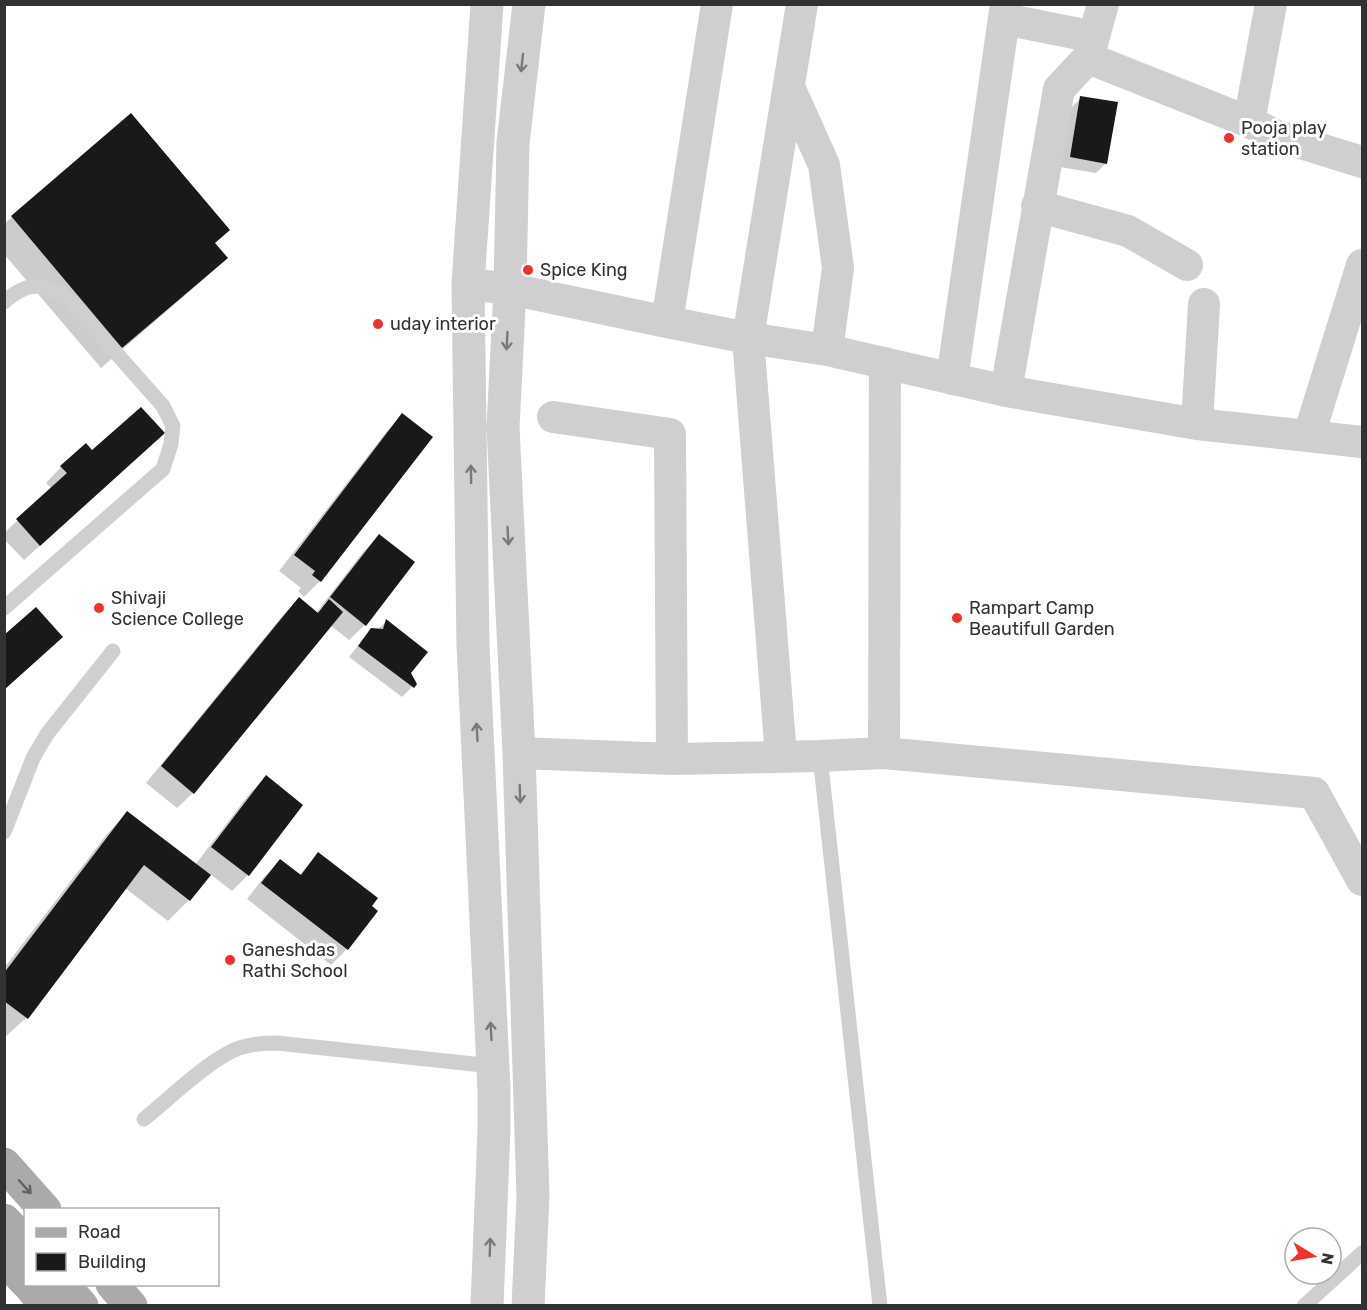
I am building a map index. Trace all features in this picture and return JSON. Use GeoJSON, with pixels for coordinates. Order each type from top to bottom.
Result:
{"type":"FeatureCollection","features":[{"type":"Feature","properties":{"kind":"main road"},"geometry":{"type":"LineString","coordinates":[[4,1164],[44,1208]]}},
{"type":"Feature","properties":{"kind":"main road"},"geometry":{"type":"LineString","coordinates":[[4,1220],[24,1241]]}},
{"type":"Feature","properties":{"kind":"main road"},"geometry":{"type":"LineString","coordinates":[[4,1259],[24,1280]]}},
{"type":"Feature","properties":{"kind":"main road"},"geometry":{"type":"LineString","coordinates":[[30,1286],[47,1305]]}},
{"type":"Feature","properties":{"kind":"main road"},"geometry":{"type":"LineString","coordinates":[[65,1286],[82,1305]]}},
{"type":"Feature","properties":{"kind":"main road"},"geometry":{"type":"LineString","coordinates":[[114,1286],[131,1305]]}},
{"type":"Feature","properties":{"kind":"street"},"geometry":{"type":"LineString","coordinates":[[488,4],[468,284],[473,646],[494,1129],[488,1305]]}},
{"type":"Feature","properties":{"kind":"street"},"geometry":{"type":"LineString","coordinates":[[528,1305],[533,1196],[519,753],[503,428],[510,289],[513,143],[529,4]]}},
{"type":"Feature","properties":{"kind":"street"},"geometry":{"type":"LineString","coordinates":[[667,322],[717,4]]}},
{"type":"Feature","properties":{"kind":"street"},"geometry":{"type":"LineString","coordinates":[[781,756],[748,338],[802,4]]}},
{"type":"Feature","properties":{"kind":"street"},"geometry":{"type":"LineString","coordinates":[[1006,391],[1059,89],[1091,48],[1103,4]]}},
{"type":"Feature","properties":{"kind":"street"},"geometry":{"type":"LineString","coordinates":[[1249,122],[1271,4]]}},
{"type":"Feature","properties":{"kind":"street"},"geometry":{"type":"LineString","coordinates":[[952,379],[1005,12],[1091,48],[1275,135],[1362,162]]}},
{"type":"Feature","properties":{"kind":"street"},"geometry":{"type":"LineString","coordinates":[[789,87],[824,165],[838,268],[827,350]]}},
{"type":"Feature","properties":{"kind":"street"},"geometry":{"type":"LineString","coordinates":[[1037,206],[1128,231],[1187,265]]}},
{"type":"Feature","properties":{"kind":"street"},"geometry":{"type":"LineString","coordinates":[[1309,435],[1362,265]]}},
{"type":"Feature","properties":{"kind":"street"},"geometry":{"type":"LineString","coordinates":[[468,284],[510,289],[748,338],[827,350],[1006,391],[1197,424],[1362,440]]}},
{"type":"Feature","properties":{"kind":"street"},"geometry":{"type":"LineString","coordinates":[[1197,424],[1204,304]]}},
{"type":"Feature","properties":{"kind":"street"},"geometry":{"type":"LineString","coordinates":[[884,753],[885,363]]}},
{"type":"Feature","properties":{"kind":"street"},"geometry":{"type":"LineString","coordinates":[[553,417],[670,434],[672,759]]}},
{"type":"Feature","properties":{"kind":"street"},"geometry":{"type":"LineString","coordinates":[[519,753],[672,759],[884,753],[1314,793],[1362,880]]}},
{"type":"Feature","properties":{"kind":"street"},"geometry":{"type":"LineString","coordinates":[[486,926],[524,924]]}},
{"type":"Feature","properties":{"kind":"lane"},"geometry":{"type":"LineString","coordinates":[[4,302],[16,292],[34,285],[54,290],[63,296],[71,302],[163,406],[173,426],[171,444],[163,469],[4,608]]}},
{"type":"Feature","properties":{"kind":"lane"},"geometry":{"type":"LineString","coordinates":[[4,832],[33,759],[47,734],[113,651]]}},
{"type":"Feature","properties":{"kind":"lane"},"geometry":{"type":"LineString","coordinates":[[820,756],[880,1305]]}},
{"type":"Feature","properties":{"kind":"lane"},"geometry":{"type":"LineString","coordinates":[[144,1119],[220,1057],[239,1048],[255,1044],[277,1043],[492,1066]]}},
{"type":"Feature","properties":{"kind":"lane"},"geometry":{"type":"LineString","coordinates":[[1304,1305],[1362,1253]]}},
{"type":"Feature","properties":{"kind":"building"},"geometry":{"type":"Polygon","coordinates":[[[1080,96],[1118,102],[1107,164],[1070,157],[1080,96]]]}},
{"type":"Feature","properties":{"kind":"building"},"geometry":{"type":"Polygon","coordinates":[[[131,113],[230,230],[215,243],[228,258],[122,348],[11,216],[131,113]]]}},
{"type":"Feature","properties":{"kind":"building"},"geometry":{"type":"Polygon","coordinates":[[[141,407],[165,433],[40,546],[16,519],[67,473],[60,466],[86,443],[92,450],[141,407]]]}},
{"type":"Feature","properties":{"kind":"building"},"geometry":{"type":"Polygon","coordinates":[[[402,413],[433,437],[321,582],[312,575],[315,571],[294,555],[402,413]]]}},
{"type":"Feature","properties":{"kind":"building"},"geometry":{"type":"Polygon","coordinates":[[[379,534],[415,562],[366,626],[330,597],[379,534]]]}},
{"type":"Feature","properties":{"kind":"building"},"geometry":{"type":"Polygon","coordinates":[[[299,597],[318,613],[329,599],[343,612],[194,794],[161,766],[299,597]]]}},
{"type":"Feature","properties":{"kind":"building"},"geometry":{"type":"Polygon","coordinates":[[[36,607],[63,637],[4,690],[4,635],[36,607]]]}},
{"type":"Feature","properties":{"kind":"building"},"geometry":{"type":"Polygon","coordinates":[[[386,619],[428,652],[411,673],[417,684],[414,688],[358,646],[371,628],[383,629],[386,619]]]}},
{"type":"Feature","properties":{"kind":"building"},"geometry":{"type":"Polygon","coordinates":[[[266,775],[303,805],[249,876],[211,847],[266,775]]]}},
{"type":"Feature","properties":{"kind":"building"},"geometry":{"type":"Polygon","coordinates":[[[127,811],[211,875],[190,901],[144,865],[28,1019],[4,1001],[4,973],[127,811]]]}},
{"type":"Feature","properties":{"kind":"building"},"geometry":{"type":"Polygon","coordinates":[[[318,852],[378,898],[372,906],[378,911],[348,950],[261,883],[280,859],[301,875],[318,852]]]}},
{"type":"Feature","properties":{"kind":"place","name":"Pooja play station"},"geometry":{"type":"Point","coordinates":[1229,138]}},
{"type":"Feature","properties":{"kind":"place","name":"Spice King"},"geometry":{"type":"Point","coordinates":[528,270]}},
{"type":"Feature","properties":{"kind":"place","name":"uday interior"},"geometry":{"type":"Point","coordinates":[378,324]}},
{"type":"Feature","properties":{"kind":"place","name":"Shivaji Science College"},"geometry":{"type":"Point","coordinates":[99,608]}},
{"type":"Feature","properties":{"kind":"place","name":"Rampart Camp Beautifull Garden"},"geometry":{"type":"Point","coordinates":[957,618]}},
{"type":"Feature","properties":{"kind":"place","name":"Ganeshdas Rathi School"},"geometry":{"type":"Point","coordinates":[230,960]}}]}
